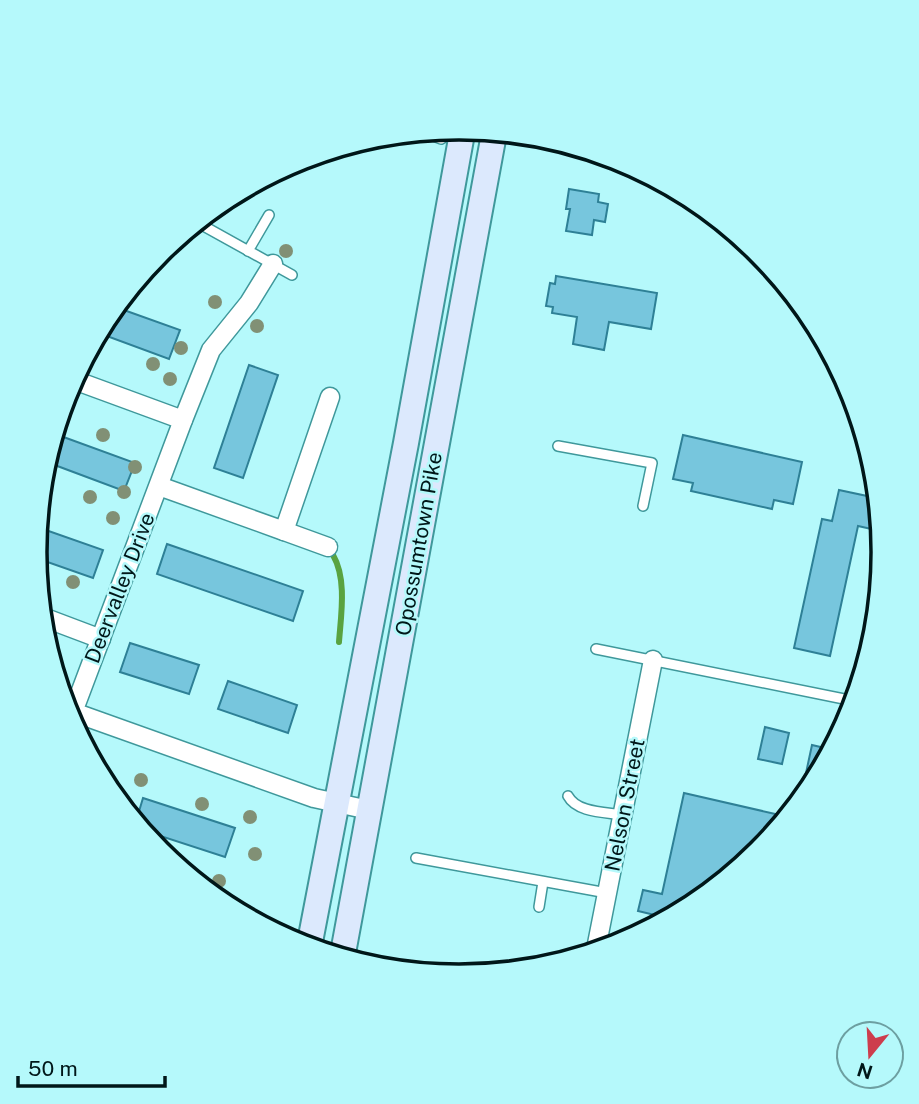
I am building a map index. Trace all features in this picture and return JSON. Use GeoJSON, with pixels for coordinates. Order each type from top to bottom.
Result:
{"type":"FeatureCollection","features":[{"type":"Feature","properties":{"kind":"main road","name":"Opossumtown Pike"},"geometry":{"type":"LineString","coordinates":[[311,936],[406,443],[460,140]]}},
{"type":"Feature","properties":{"kind":"main road","name":"Opossumtown Pike"},"geometry":{"type":"LineString","coordinates":[[344,947],[493,141]]}},
{"type":"Feature","properties":{"kind":"street","name":"Deervalley Drive"},"geometry":{"type":"LineString","coordinates":[[77,704],[211,351],[249,303],[272,264]]}},
{"type":"Feature","properties":{"kind":"street"},"geometry":{"type":"LineString","coordinates":[[84,384],[183,420]]}},
{"type":"Feature","properties":{"kind":"street"},"geometry":{"type":"LineString","coordinates":[[284,531],[330,397]]}},
{"type":"Feature","properties":{"kind":"street"},"geometry":{"type":"LineString","coordinates":[[159,486],[328,547]]}},
{"type":"Feature","properties":{"kind":"street"},"geometry":{"type":"LineString","coordinates":[[53,621],[101,639]]}},
{"type":"Feature","properties":{"kind":"street","name":"Nelson Street"},"geometry":{"type":"LineString","coordinates":[[598,940],[653,660]]}},
{"type":"Feature","properties":{"kind":"street","name":"Deervalley Drive"},"geometry":{"type":"LineString","coordinates":[[81,714],[337,805],[369,810]]}},
{"type":"Feature","properties":{"kind":"lane"},"geometry":{"type":"LineString","coordinates":[[248,251],[269,215]]}},
{"type":"Feature","properties":{"kind":"lane"},"geometry":{"type":"LineString","coordinates":[[206,227],[292,275]]}},
{"type":"Feature","properties":{"kind":"lane"},"geometry":{"type":"LineString","coordinates":[[558,446],[652,463],[643,506]]}},
{"type":"Feature","properties":{"kind":"lane"},"geometry":{"type":"LineString","coordinates":[[596,649],[844,699]]}},
{"type":"Feature","properties":{"kind":"lane"},"geometry":{"type":"LineString","coordinates":[[568,796],[572,803],[581,807],[623,815]]}},
{"type":"Feature","properties":{"kind":"lane"},"geometry":{"type":"LineString","coordinates":[[416,858],[607,893]]}},
{"type":"Feature","properties":{"kind":"lane"},"geometry":{"type":"LineString","coordinates":[[539,907],[543,882]]}},
{"type":"Feature","properties":{"kind":"building"},"geometry":{"type":"Polygon","coordinates":[[[569,189],[599,194],[598,202],[608,204],[605,222],[594,220],[592,235],[566,231],[570,209],[566,209],[569,189]]]}},
{"type":"Feature","properties":{"kind":"building"},"geometry":{"type":"Polygon","coordinates":[[[556,276],[657,293],[651,329],[609,322],[604,350],[573,344],[577,317],[552,313],[553,307],[546,306],[550,283],[555,284],[556,276]]]}},
{"type":"Feature","properties":{"kind":"building"},"geometry":{"type":"Polygon","coordinates":[[[125,311],[180,330],[169,359],[108,337],[125,311]]]}},
{"type":"Feature","properties":{"kind":"building"},"geometry":{"type":"Polygon","coordinates":[[[249,365],[278,375],[243,478],[214,468],[249,365]]]}},
{"type":"Feature","properties":{"kind":"building"},"geometry":{"type":"Polygon","coordinates":[[[683,435],[802,462],[793,504],[774,500],[772,509],[691,491],[693,483],[673,479],[683,435]]]}},
{"type":"Feature","properties":{"kind":"building"},"geometry":{"type":"Polygon","coordinates":[[[63,437],[135,463],[124,491],[56,466],[63,437]]]}},
{"type":"Feature","properties":{"kind":"building"},"geometry":{"type":"Polygon","coordinates":[[[839,490],[868,496],[871,529],[858,526],[830,656],[794,648],[822,519],[832,521],[839,490]]]}},
{"type":"Feature","properties":{"kind":"building"},"geometry":{"type":"Polygon","coordinates":[[[48,531],[103,550],[93,578],[47,562],[48,531]]]}},
{"type":"Feature","properties":{"kind":"building"},"geometry":{"type":"Polygon","coordinates":[[[167,544],[303,591],[293,621],[157,574],[167,544]]]}},
{"type":"Feature","properties":{"kind":"building"},"geometry":{"type":"Polygon","coordinates":[[[130,643],[199,665],[189,694],[120,672],[130,643]]]}},
{"type":"Feature","properties":{"kind":"building"},"geometry":{"type":"Polygon","coordinates":[[[228,681],[297,705],[288,733],[218,709],[228,681]]]}},
{"type":"Feature","properties":{"kind":"building"},"geometry":{"type":"Polygon","coordinates":[[[765,727],[789,733],[782,764],[758,759],[765,727]]]}},
{"type":"Feature","properties":{"kind":"building"},"geometry":{"type":"Polygon","coordinates":[[[812,745],[822,747],[817,758],[805,776],[812,745]]]}},
{"type":"Feature","properties":{"kind":"building"},"geometry":{"type":"Polygon","coordinates":[[[684,793],[777,814],[751,844],[689,895],[655,915],[638,911],[643,890],[662,894],[684,793]]]}},
{"type":"Feature","properties":{"kind":"building"},"geometry":{"type":"Polygon","coordinates":[[[143,798],[235,828],[225,857],[161,836],[139,811],[143,798]]]}},
{"type":"Feature","properties":{"kind":"waterway"},"geometry":{"type":"LineString","coordinates":[[333,555],[342,586],[339,642]]}}]}
